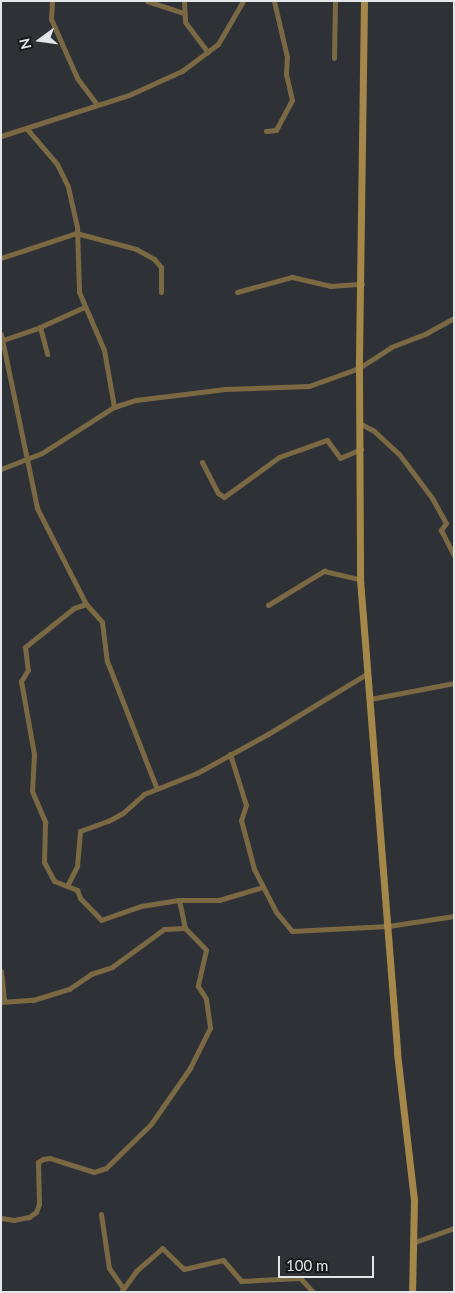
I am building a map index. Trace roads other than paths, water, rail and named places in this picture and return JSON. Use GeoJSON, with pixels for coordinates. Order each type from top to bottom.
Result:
{"type":"FeatureCollection","features":[{"type":"Feature","properties":{"kind":"main road"},"geometry":{"type":"LineString","coordinates":[[364,1],[362,284],[359,368],[361,424],[360,579],[397,1053],[414,1200],[412,1292]]}},
{"type":"Feature","properties":{"kind":"street"},"geometry":{"type":"LineString","coordinates":[[52,1],[52,19],[62,44],[77,78],[96,103]]}},
{"type":"Feature","properties":{"kind":"street"},"geometry":{"type":"LineString","coordinates":[[147,1],[184,13]]}},
{"type":"Feature","properties":{"kind":"street"},"geometry":{"type":"LineString","coordinates":[[184,1],[184,13],[189,30],[208,52]]}},
{"type":"Feature","properties":{"kind":"street"},"geometry":{"type":"LineString","coordinates":[[1,136],[27,129],[96,103],[129,95],[182,71],[218,44],[244,1]]}},
{"type":"Feature","properties":{"kind":"street"},"geometry":{"type":"LineString","coordinates":[[266,131],[276,130],[292,100],[286,74],[287,57],[274,1]]}},
{"type":"Feature","properties":{"kind":"street"},"geometry":{"type":"LineString","coordinates":[[334,1],[334,58]]}},
{"type":"Feature","properties":{"kind":"street"},"geometry":{"type":"LineString","coordinates":[[27,129],[57,164],[68,187],[77,227],[79,292],[104,350],[114,406]]}},
{"type":"Feature","properties":{"kind":"street"},"geometry":{"type":"LineString","coordinates":[[1,258],[76,233],[136,249],[154,259],[162,267],[161,292]]}},
{"type":"Feature","properties":{"kind":"street"},"geometry":{"type":"LineString","coordinates":[[237,292],[292,277],[330,286],[362,284]]}},
{"type":"Feature","properties":{"kind":"street"},"geometry":{"type":"LineString","coordinates":[[3,340],[40,327],[84,307]]}},
{"type":"Feature","properties":{"kind":"street"},"geometry":{"type":"LineString","coordinates":[[1,469],[61,442],[114,406],[136,400],[225,389],[309,386],[359,368],[391,348],[426,334],[454,318]]}},
{"type":"Feature","properties":{"kind":"street"},"geometry":{"type":"LineString","coordinates":[[40,327],[47,354]]}},
{"type":"Feature","properties":{"kind":"street"},"geometry":{"type":"LineString","coordinates":[[1,334],[37,508],[46,530],[86,604],[102,622],[107,661],[158,789]]}},
{"type":"Feature","properties":{"kind":"street"},"geometry":{"type":"LineString","coordinates":[[361,424],[374,431],[399,454],[432,498],[446,523],[441,530],[454,556]]}},
{"type":"Feature","properties":{"kind":"street"},"geometry":{"type":"LineString","coordinates":[[202,462],[218,493],[224,497],[279,457],[328,440],[340,458],[361,449]]}},
{"type":"Feature","properties":{"kind":"street"},"geometry":{"type":"LineString","coordinates":[[268,605],[324,571],[360,579]]}},
{"type":"Feature","properties":{"kind":"street"},"geometry":{"type":"LineString","coordinates":[[86,604],[74,608],[25,647],[28,670],[21,681],[34,754],[32,791],[45,822],[44,862],[54,881],[68,884],[77,890],[80,898],[102,920],[141,906],[179,900],[219,900],[262,887]]}},
{"type":"Feature","properties":{"kind":"street"},"geometry":{"type":"LineString","coordinates":[[68,884],[77,866],[80,831],[124,813],[144,794],[230,754],[297,718],[368,674]]}},
{"type":"Feature","properties":{"kind":"street"},"geometry":{"type":"LineString","coordinates":[[370,699],[454,683]]}},
{"type":"Feature","properties":{"kind":"street"},"geometry":{"type":"LineString","coordinates":[[230,754],[246,805],[241,820],[254,869],[262,887],[292,931],[388,926],[454,916]]}},
{"type":"Feature","properties":{"kind":"street"},"geometry":{"type":"LineString","coordinates":[[1,1218],[21,1219],[36,1212],[40,1204],[38,1162],[43,1159],[50,1158],[94,1172],[106,1168],[151,1124],[190,1068],[210,1028],[210,1014],[198,986],[206,950],[185,928],[179,900]]}},
{"type":"Feature","properties":{"kind":"street"},"geometry":{"type":"LineString","coordinates":[[1,971],[3,1002],[33,1000],[69,988],[91,974],[112,967],[164,929],[185,928]]}},
{"type":"Feature","properties":{"kind":"street"},"geometry":{"type":"LineString","coordinates":[[101,1214],[110,1268],[122,1290],[136,1271],[162,1248],[184,1269],[223,1260],[241,1281],[272,1282],[290,1277],[300,1278],[313,1292]]}},
{"type":"Feature","properties":{"kind":"street"},"geometry":{"type":"LineString","coordinates":[[412,1243],[454,1228]]}}]}
